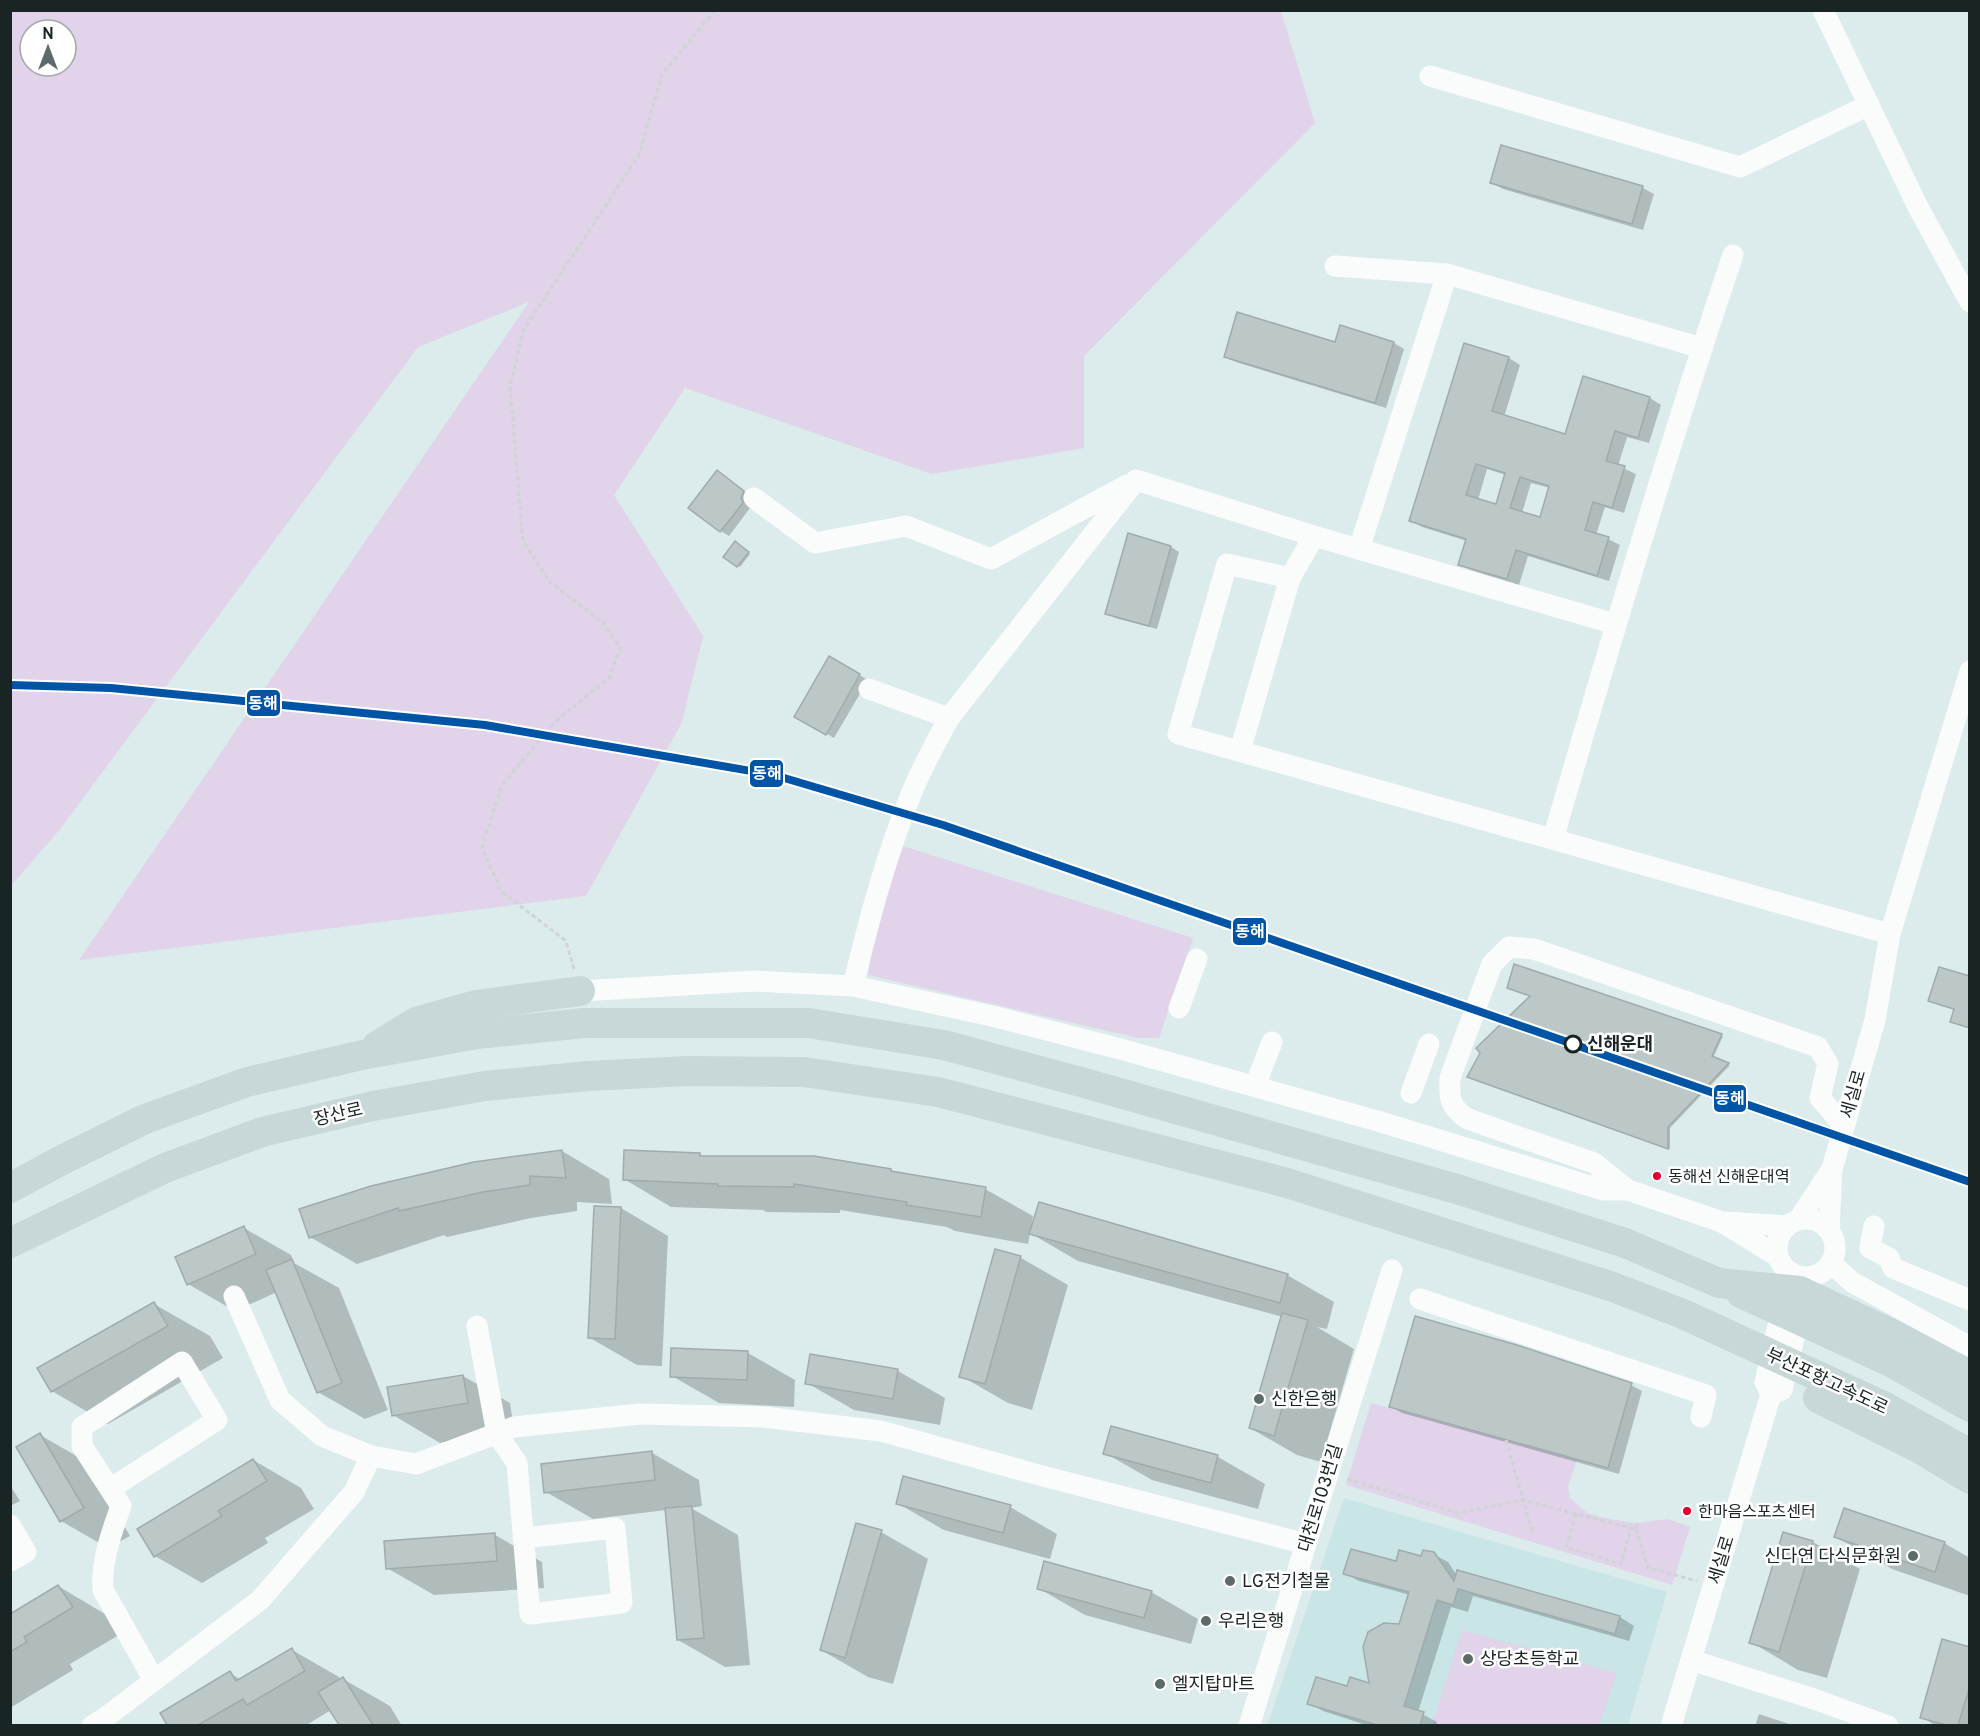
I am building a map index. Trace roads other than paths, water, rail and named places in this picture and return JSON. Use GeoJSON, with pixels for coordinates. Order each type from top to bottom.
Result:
{"type":"FeatureCollection","features":[{"type":"Feature","properties":{"kind":"highway"},"geometry":{"type":"LineString","coordinates":[[362,1055],[416,1022],[476,1005],[580,991]]}},
{"type":"Feature","properties":{"kind":"highway"},"geometry":{"type":"LineString","coordinates":[[10,1188],[145,1119],[247,1082],[362,1055],[477,1034],[572,1024],[808,1023],[944,1045],[1460,1190],[1625,1243],[1719,1283],[1891,1362],[1970,1407]]}},
{"type":"Feature","properties":{"kind":"highway","name":"장산로"},"geometry":{"type":"LineString","coordinates":[[10,1244],[165,1168],[262,1132],[373,1106],[485,1086],[588,1076],[688,1071],[804,1072],[938,1092],[1287,1183],[1614,1287],[1683,1314]]}},
{"type":"Feature","properties":{"kind":"highway"},"geometry":{"type":"LineString","coordinates":[[1719,1283],[1800,1291],[1888,1332],[1970,1375]]}},
{"type":"Feature","properties":{"kind":"highway"},"geometry":{"type":"LineString","coordinates":[[1683,1314],[1712,1345],[1917,1447],[1970,1479]]}},
{"type":"Feature","properties":{"kind":"highway","name":"부산포항고속도로"},"geometry":{"type":"LineString","coordinates":[[1683,1314],[1883,1406],[1970,1454]]}},
{"type":"Feature","properties":{"kind":"street"},"geometry":{"type":"LineString","coordinates":[[1823,10],[1918,207],[1970,302]]}},
{"type":"Feature","properties":{"kind":"street"},"geometry":{"type":"LineString","coordinates":[[1430,76],[1740,168],[1869,105]]}},
{"type":"Feature","properties":{"kind":"street"},"geometry":{"type":"LineString","coordinates":[[1552,839],[1616,624],[1733,255]]}},
{"type":"Feature","properties":{"kind":"street"},"geometry":{"type":"LineString","coordinates":[[1335,266],[1447,274],[1702,348]]}},
{"type":"Feature","properties":{"kind":"street"},"geometry":{"type":"LineString","coordinates":[[1359,549],[1447,274]]}},
{"type":"Feature","properties":{"kind":"street"},"geometry":{"type":"LineString","coordinates":[[754,498],[815,543],[906,526],[991,559],[1136,480],[1314,536],[1616,624]]}},
{"type":"Feature","properties":{"kind":"street"},"geometry":{"type":"LineString","coordinates":[[853,986],[870,913],[889,852],[913,790],[948,717],[1136,480]]}},
{"type":"Feature","properties":{"kind":"street"},"geometry":{"type":"LineString","coordinates":[[1240,751],[1290,578],[1314,536]]}},
{"type":"Feature","properties":{"kind":"street"},"geometry":{"type":"LineString","coordinates":[[1290,578],[1227,564],[1178,734],[1890,934]]}},
{"type":"Feature","properties":{"kind":"street","name":"세실로"},"geometry":{"type":"LineString","coordinates":[[1831,1263],[1836,1246],[1829,1230],[1832,1169],[1875,1020],[1890,934],[1970,671]]}},
{"type":"Feature","properties":{"kind":"street"},"geometry":{"type":"LineString","coordinates":[[869,690],[948,717]]}},
{"type":"Feature","properties":{"kind":"street"},"geometry":{"type":"LineString","coordinates":[[1628,1190],[1594,1163],[1468,1119],[1456,1111],[1449,1096],[1450,1078],[1492,964],[1509,947],[1534,949],[1818,1047],[1828,1064],[1820,1098],[1844,1126]]}},
{"type":"Feature","properties":{"kind":"street"},"geometry":{"type":"LineString","coordinates":[[1179,1008],[1197,959]]}},
{"type":"Feature","properties":{"kind":"street"},"geometry":{"type":"LineString","coordinates":[[580,991],[754,981],[853,986],[992,1016],[1255,1086],[1604,1190],[1628,1190],[1722,1222],[1792,1269],[1818,1275],[1831,1263],[1852,1282],[1970,1347]]}},
{"type":"Feature","properties":{"kind":"street"},"geometry":{"type":"LineString","coordinates":[[1255,1086],[1272,1042]]}},
{"type":"Feature","properties":{"kind":"street"},"geometry":{"type":"LineString","coordinates":[[1411,1092],[1429,1044]]}},
{"type":"Feature","properties":{"kind":"street","name":"세실로"},"geometry":{"type":"LineString","coordinates":[[1671,1725],[1771,1394],[1766,1382],[1792,1269],[1777,1240],[1832,1169]]}},
{"type":"Feature","properties":{"kind":"street"},"geometry":{"type":"LineString","coordinates":[[1722,1222],[1816,1220],[1829,1230]]}},
{"type":"Feature","properties":{"kind":"street"},"geometry":{"type":"LineString","coordinates":[[1874,1226],[1870,1248],[1889,1258],[1893,1268],[1970,1300]]}},
{"type":"Feature","properties":{"kind":"street","name":"대천로103번길"},"geometry":{"type":"LineString","coordinates":[[1249,1725],[1392,1270]]}},
{"type":"Feature","properties":{"kind":"street"},"geometry":{"type":"LineString","coordinates":[[234,1296],[280,1400],[322,1436],[371,1456],[416,1464],[514,1427],[640,1414],[762,1418],[881,1431],[1047,1477],[1306,1544]]}},
{"type":"Feature","properties":{"kind":"street"},"geometry":{"type":"LineString","coordinates":[[1420,1299],[1706,1395],[1701,1417]]}},
{"type":"Feature","properties":{"kind":"street"},"geometry":{"type":"LineString","coordinates":[[477,1326],[497,1434],[517,1463],[523,1538],[530,1614],[622,1604],[615,1528],[523,1538]]}},
{"type":"Feature","properties":{"kind":"street"},"geometry":{"type":"LineString","coordinates":[[110,1489],[218,1420],[182,1362],[82,1427],[82,1446],[121,1506],[108,1542],[102,1574],[103,1590],[154,1680]]}},
{"type":"Feature","properties":{"kind":"street"},"geometry":{"type":"LineString","coordinates":[[92,1725],[106,1717],[260,1600],[354,1492],[371,1456]]}},
{"type":"Feature","properties":{"kind":"street"},"geometry":{"type":"LineString","coordinates":[[10,1525],[26,1552],[10,1561]]}},
{"type":"Feature","properties":{"kind":"street"},"geometry":{"type":"LineString","coordinates":[[1691,1659],[1888,1725]]}},
{"type":"Feature","properties":{"kind":"place","name":"신해운대"},"geometry":{"type":"Point","coordinates":[1573,1044]}},
{"type":"Feature","properties":{"kind":"place","name":"동해선 신해운대역"},"geometry":{"type":"Point","coordinates":[1657,1176]}},
{"type":"Feature","properties":{"kind":"place","name":"신한은행"},"geometry":{"type":"Point","coordinates":[1259,1399]}},
{"type":"Feature","properties":{"kind":"place","name":"한마음스포츠센터"},"geometry":{"type":"Point","coordinates":[1687,1511]}},
{"type":"Feature","properties":{"kind":"place","name":"신다연 다식문화원"},"geometry":{"type":"Point","coordinates":[1913,1556]}},
{"type":"Feature","properties":{"kind":"place","name":"LG전기철물"},"geometry":{"type":"Point","coordinates":[1230,1581]}},
{"type":"Feature","properties":{"kind":"place","name":"우리은행"},"geometry":{"type":"Point","coordinates":[1206,1621]}},
{"type":"Feature","properties":{"kind":"place","name":"상당초등학교"},"geometry":{"type":"Point","coordinates":[1468,1659]}},
{"type":"Feature","properties":{"kind":"place","name":"엘지탑마트"},"geometry":{"type":"Point","coordinates":[1160,1684]}}]}
